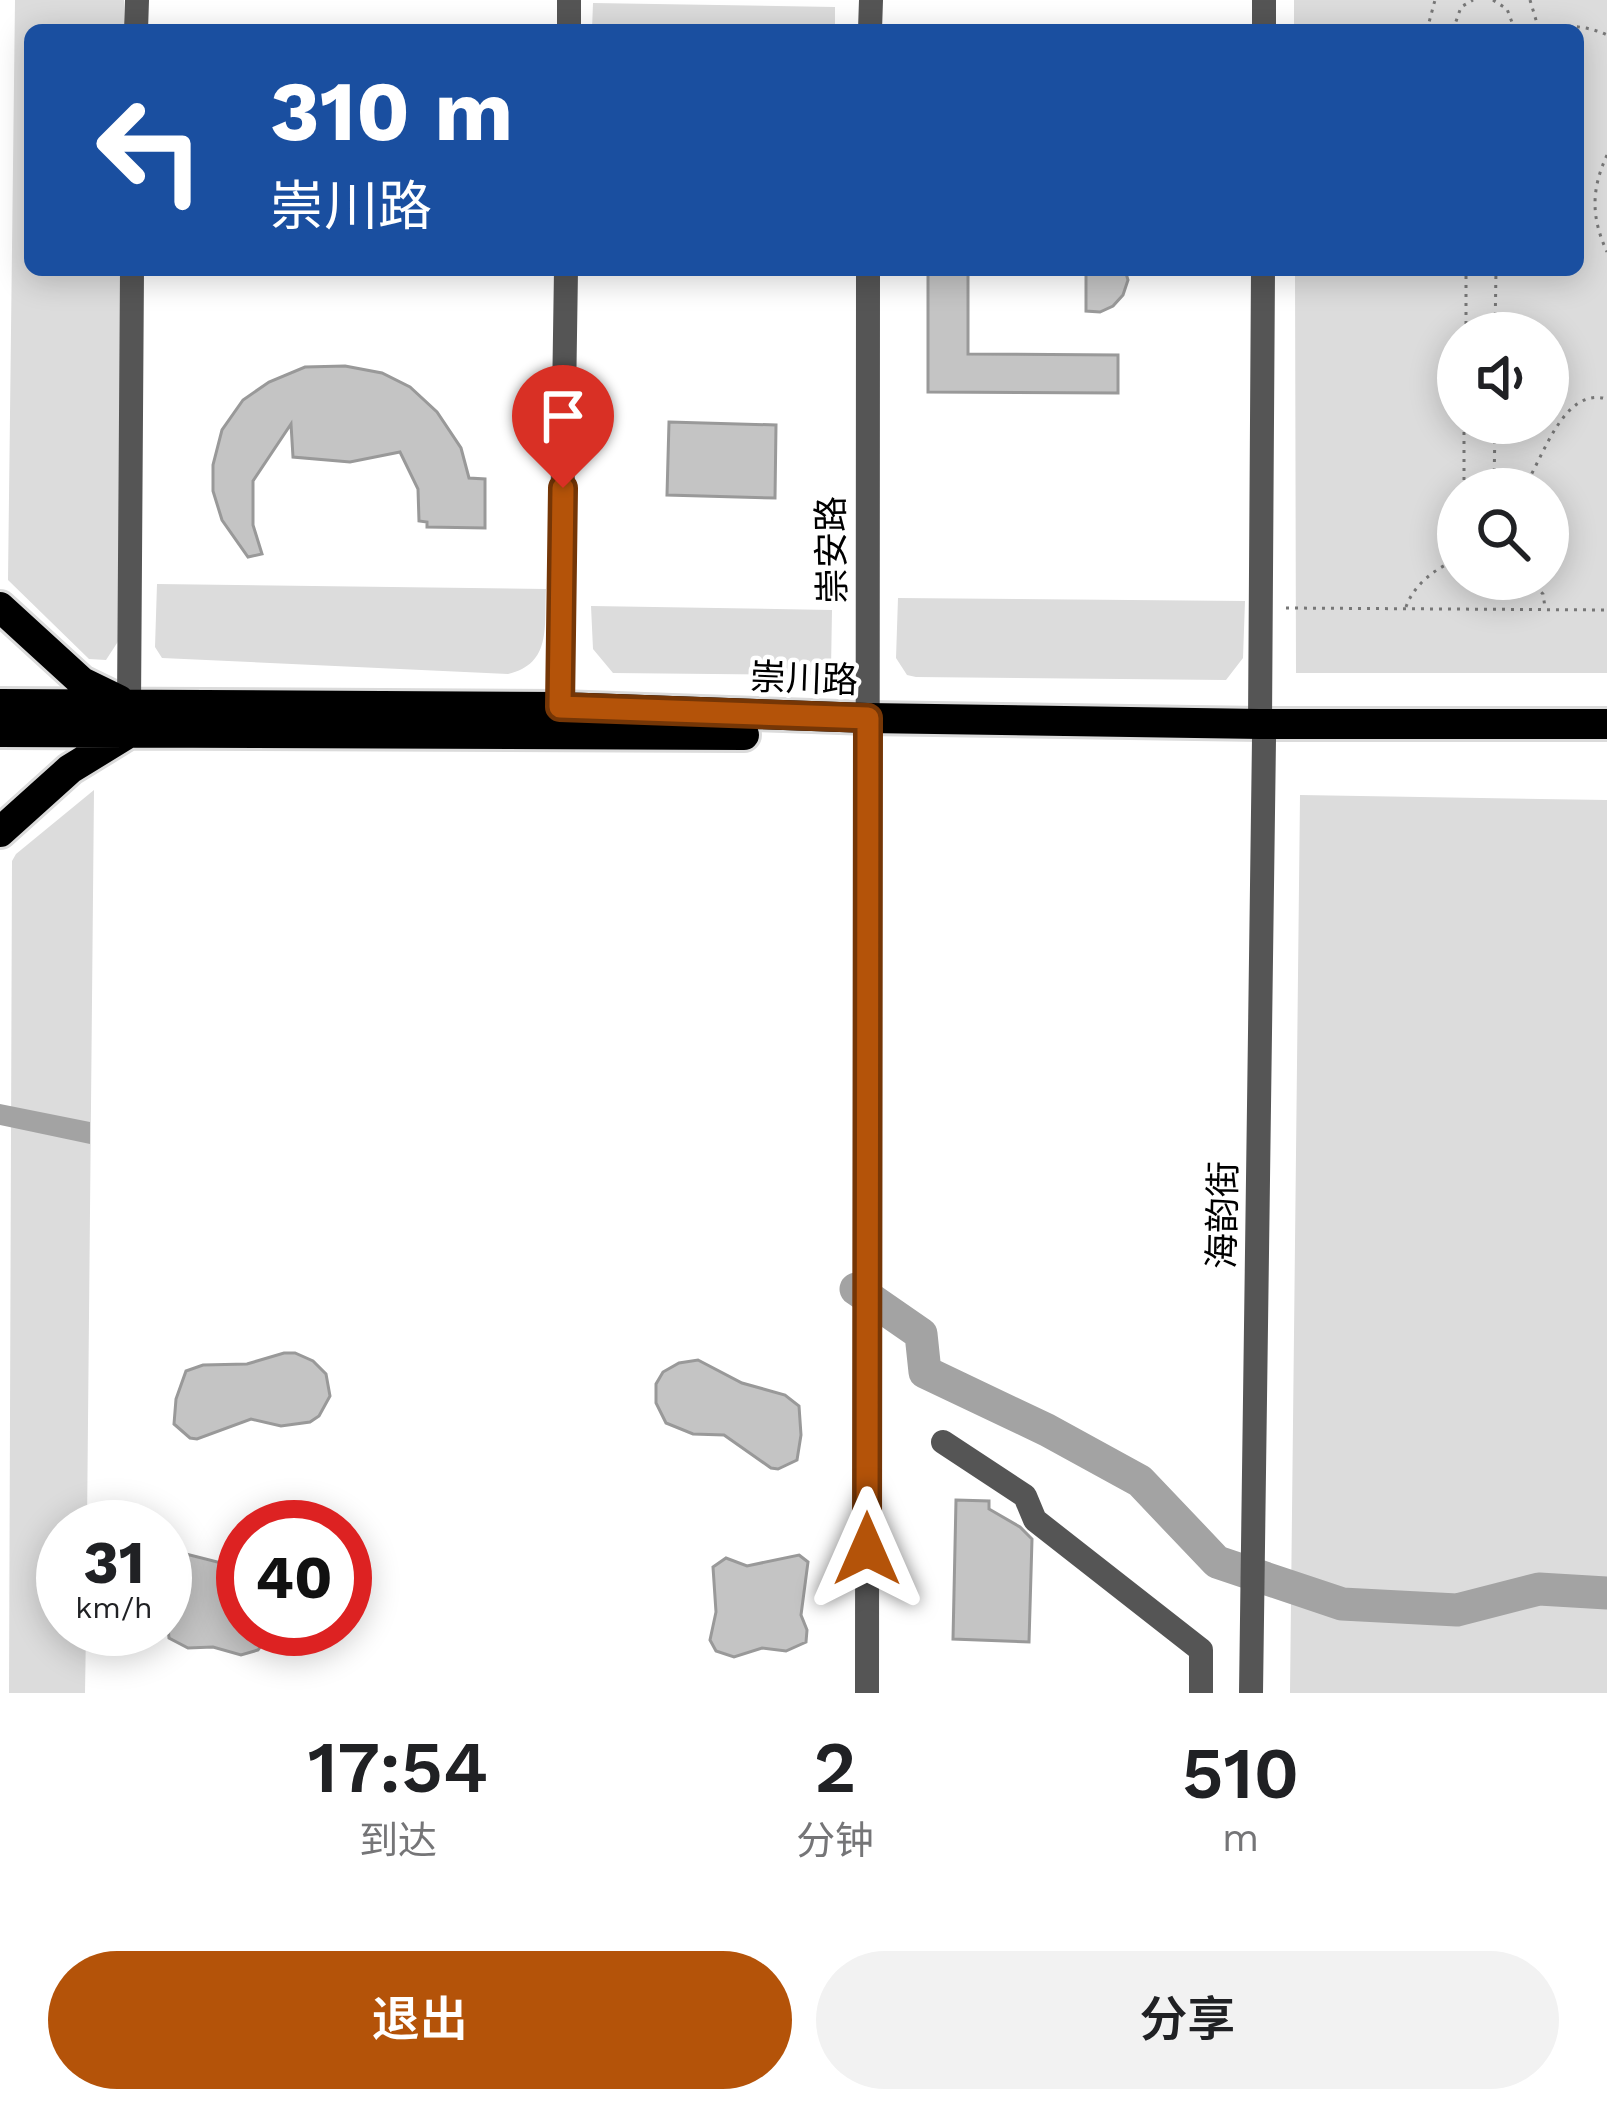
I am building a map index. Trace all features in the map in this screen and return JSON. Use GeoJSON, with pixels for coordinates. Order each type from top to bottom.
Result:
{"type":"FeatureCollection","features":[{"type":"Feature","properties":{"kind":"main road"},"geometry":{"type":"LineString","coordinates":[[0,608],[128,719],[0,832]]}},
{"type":"Feature","properties":{"kind":"main road","name":"崇川路"},"geometry":{"type":"LineString","coordinates":[[0,704],[128,719]]}},
{"type":"Feature","properties":{"kind":"main road","name":"崇川路"},"geometry":{"type":"LineString","coordinates":[[0,732],[128,719],[559,721],[1262,731],[1607,743]]}},
{"type":"Feature","properties":{"kind":"main road","name":"崇川路"},"geometry":{"type":"LineString","coordinates":[[1262,731],[1607,724]]}},
{"type":"Feature","properties":{"kind":"street"},"geometry":{"type":"LineString","coordinates":[[128,719],[132,276]]}},
{"type":"Feature","properties":{"kind":"street"},"geometry":{"type":"LineString","coordinates":[[559,721],[566,276]]}},
{"type":"Feature","properties":{"kind":"street","name":"崇安路"},"geometry":{"type":"LineString","coordinates":[[867,1693],[868,276]]}},
{"type":"Feature","properties":{"kind":"street","name":"海韵街"},"geometry":{"type":"LineString","coordinates":[[1251,1693],[1263,276]]}},
{"type":"Feature","properties":{"kind":"street"},"geometry":{"type":"LineString","coordinates":[[943,1442],[1025,1496],[1035,1520],[1201,1650],[1201,1693]]}},
{"type":"Feature","properties":{"kind":"path"},"geometry":{"type":"LineString","coordinates":[[1607,155],[1593,202],[1597,230],[1607,251]]}},
{"type":"Feature","properties":{"kind":"path"},"geometry":{"type":"LineString","coordinates":[[1466,276],[1466,312]]}},
{"type":"Feature","properties":{"kind":"path"},"geometry":{"type":"LineString","coordinates":[[1496,276],[1496,312]]}},
{"type":"Feature","properties":{"kind":"path"},"geometry":{"type":"LineString","coordinates":[[1535,468],[1579,399],[1607,398]]}},
{"type":"Feature","properties":{"kind":"path"},"geometry":{"type":"LineString","coordinates":[[1405,609],[1419,585],[1437,570]]}},
{"type":"Feature","properties":{"kind":"path"},"geometry":{"type":"LineString","coordinates":[[1544,600],[1546,610]]}},
{"type":"Feature","properties":{"kind":"path"},"geometry":{"type":"LineString","coordinates":[[1286,608],[1607,610]]}},
{"type":"Feature","properties":{"kind":"shaded area"},"geometry":{"type":"Polygon","coordinates":[[[15,0],[124,0],[124,24],[24,24],[24,276],[122,276],[119,640],[106,660],[89,659],[8,580],[15,0]]]}},
{"type":"Feature","properties":{"kind":"shaded area"},"geometry":{"type":"Polygon","coordinates":[[[1294,0],[1607,0],[1607,673],[1296,673],[1295,276],[1584,276],[1584,24],[1294,24],[1294,0]]]}},
{"type":"Feature","properties":{"kind":"shaded area"},"geometry":{"type":"Polygon","coordinates":[[[593,3],[835,7],[835,24],[592,24],[593,3]]]}},
{"type":"Feature","properties":{"kind":"shaded area"},"geometry":{"type":"Polygon","coordinates":[[[157,584],[546,589],[545,630],[532,662],[508,674],[162,658],[155,647],[157,584]]]}},
{"type":"Feature","properties":{"kind":"shaded area"},"geometry":{"type":"Polygon","coordinates":[[[898,598],[1245,601],[1243,658],[1226,680],[916,677],[907,675],[896,658],[898,598]]]}},
{"type":"Feature","properties":{"kind":"shaded area"},"geometry":{"type":"Polygon","coordinates":[[[591,606],[832,610],[831,669],[824,675],[613,673],[593,649],[591,606]]]}},
{"type":"Feature","properties":{"kind":"shaded area"},"geometry":{"type":"Polygon","coordinates":[[[94,790],[87,1500],[36,1500],[36,1656],[86,1656],[85,1693],[9,1693],[12,861],[94,790]]]}},
{"type":"Feature","properties":{"kind":"shaded area"},"geometry":{"type":"Polygon","coordinates":[[[1300,795],[1607,800],[1607,1693],[1290,1693],[1300,795]]]}},
{"type":"Feature","properties":{"kind":"shaded area"},"geometry":{"type":"Polygon","coordinates":[[[0,1104],[90,1122],[90,1144],[0,1125],[0,1104]]]}},
{"type":"Feature","properties":{"kind":"building"},"geometry":{"type":"Polygon","coordinates":[[[928,276],[968,276],[968,354],[1118,355],[1118,393],[928,392],[928,276]]]}},
{"type":"Feature","properties":{"kind":"building"},"geometry":{"type":"Polygon","coordinates":[[[1086,276],[1127,276],[1123,295],[1113,306],[1086,311],[1086,276]]]}},
{"type":"Feature","properties":{"kind":"building"},"geometry":{"type":"Polygon","coordinates":[[[345,366],[382,373],[410,387],[437,412],[461,448],[469,478],[485,479],[485,528],[427,527],[427,522],[419,521],[418,489],[400,452],[350,462],[293,457],[291,424],[253,481],[253,525],[262,554],[248,557],[222,520],[213,491],[213,465],[222,430],[243,400],[269,382],[305,367],[345,366]]]}},
{"type":"Feature","properties":{"kind":"building"},"geometry":{"type":"Polygon","coordinates":[[[669,422],[776,425],[775,498],[667,495],[669,422]]]}},
{"type":"Feature","properties":{"kind":"building"},"geometry":{"type":"Polygon","coordinates":[[[284,1353],[313,1361],[326,1374],[330,1396],[310,1422],[281,1426],[251,1419],[197,1439],[174,1424],[186,1371],[203,1365],[247,1364],[284,1353]]]}},
{"type":"Feature","properties":{"kind":"building"},"geometry":{"type":"Polygon","coordinates":[[[698,1360],[742,1383],[785,1395],[799,1406],[797,1460],[771,1468],[724,1435],[693,1434],[666,1423],[656,1403],[656,1384],[663,1372],[698,1360]]]}},
{"type":"Feature","properties":{"kind":"building"},"geometry":{"type":"Polygon","coordinates":[[[956,1500],[989,1501],[989,1509],[1032,1539],[1029,1642],[953,1639],[956,1500]]]}},
{"type":"Feature","properties":{"kind":"building"},"geometry":{"type":"Polygon","coordinates":[[[799,1555],[808,1562],[801,1615],[806,1642],[786,1651],[762,1648],[734,1657],[716,1651],[710,1640],[716,1612],[713,1567],[726,1558],[747,1566],[799,1555]]]}},
{"type":"Feature","properties":{"kind":"building"},"geometry":{"type":"Polygon","coordinates":[[[192,1556],[216,1562],[213,1647],[192,1648],[192,1556]]]}},
{"type":"Feature","properties":{"kind":"waterway"},"geometry":{"type":"LineString","coordinates":[[856,1289],[921,1334],[925,1372],[1140,1481],[1217,1562],[1342,1604],[1457,1610],[1539,1589],[1607,1593]]}},
{"type":"Feature","properties":{"kind":"route"},"geometry":{"type":"LineString","coordinates":[[563,488],[560,707],[868,718],[867,1549]]}}]}
